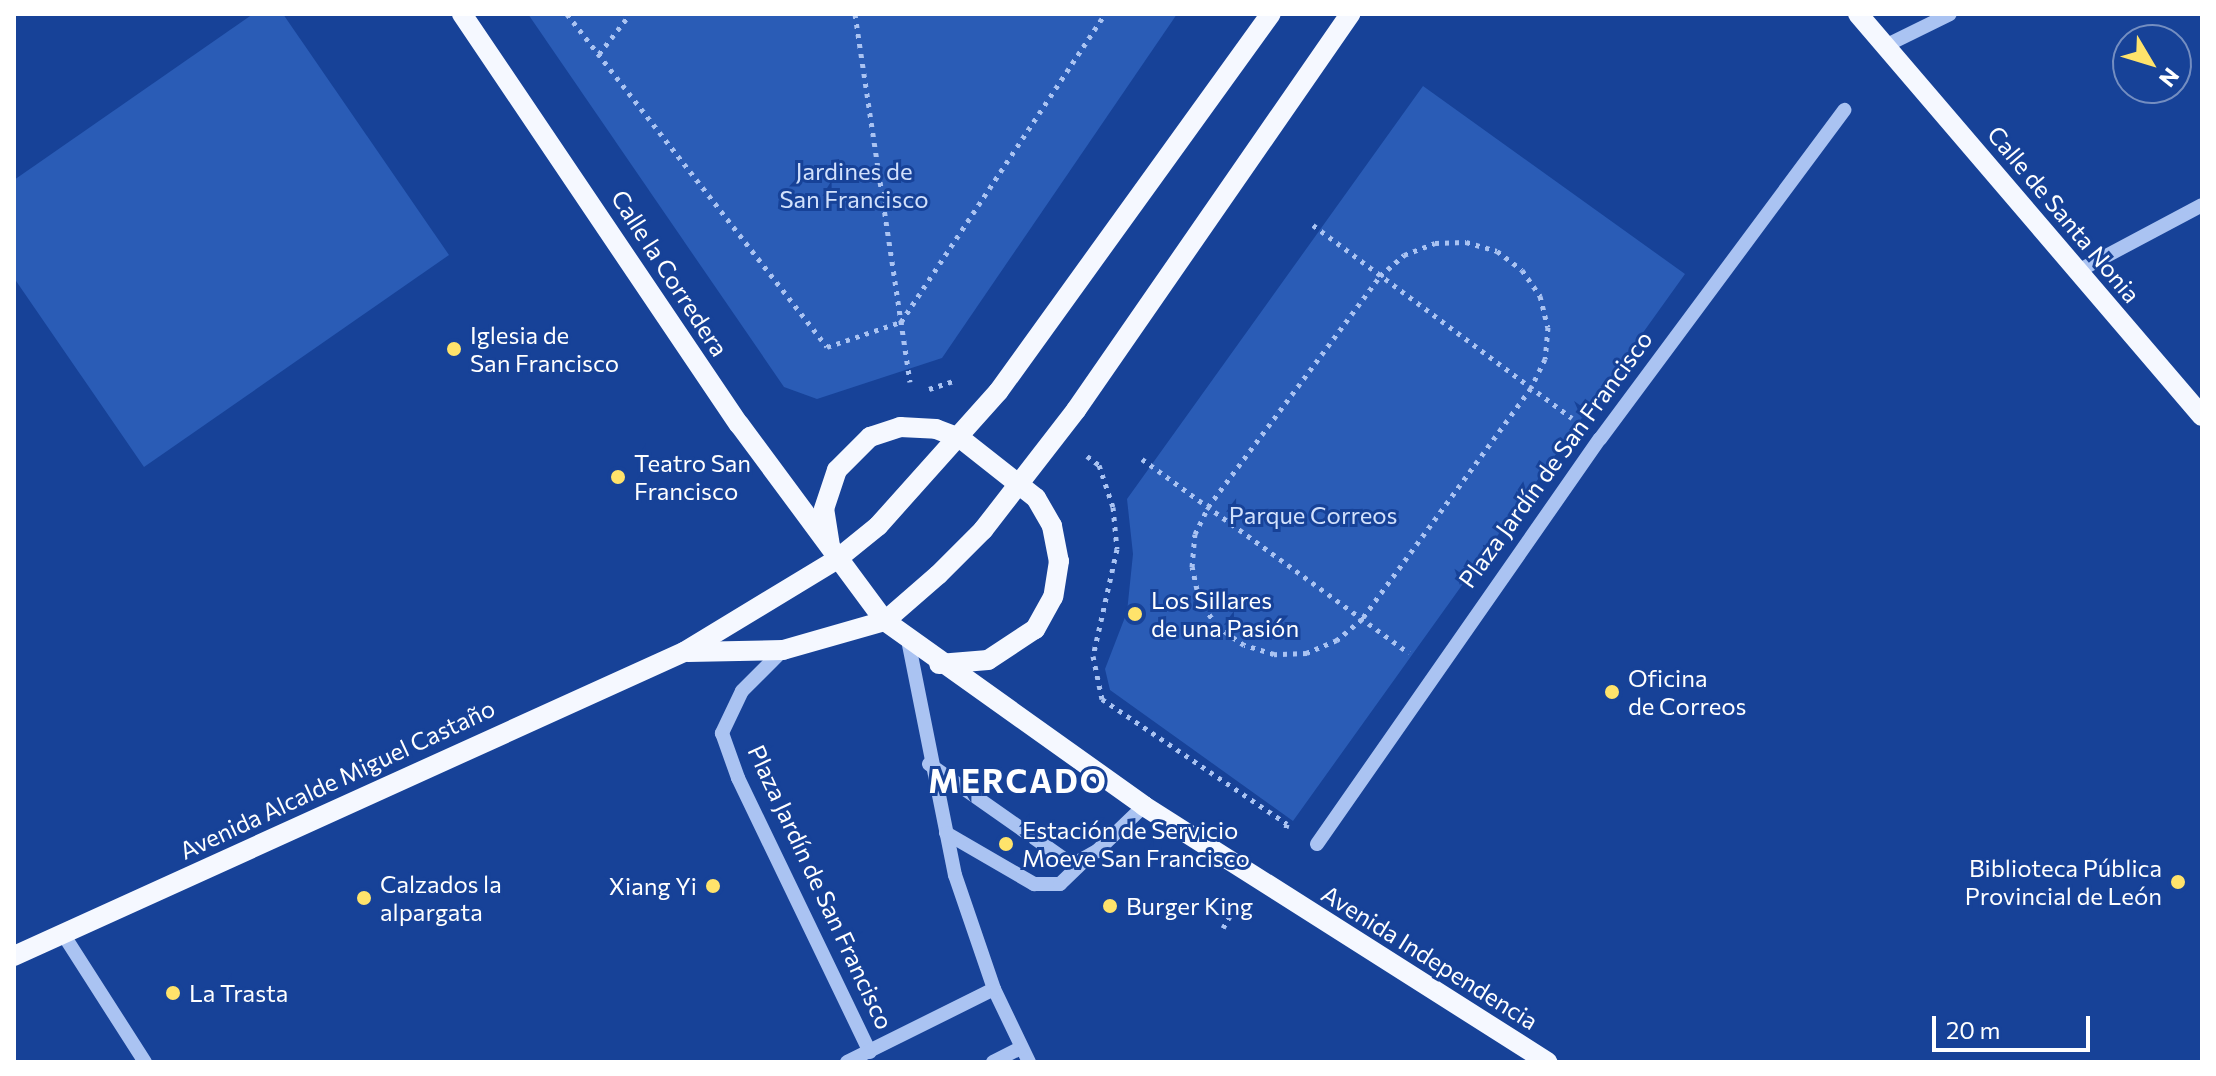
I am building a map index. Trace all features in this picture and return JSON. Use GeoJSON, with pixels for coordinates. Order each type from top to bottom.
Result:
{"type":"FeatureCollection","features":[{"type":"Feature","properties":{"kind":"main road","name":"Calle la Corredera"},"geometry":{"type":"LineString","coordinates":[[462,14],[836,560]]}},
{"type":"Feature","properties":{"kind":"main road"},"geometry":{"type":"LineString","coordinates":[[684,652],[836,560],[878,526],[960,438],[1018,367],[1271,14]]}},
{"type":"Feature","properties":{"kind":"main road","name":"Plaza Jardín de San Francisco"},"geometry":{"type":"LineString","coordinates":[[684,652],[783,650],[885,621],[950,564],[1020,484],[1350,14]]}},
{"type":"Feature","properties":{"kind":"main road","name":"Calle de Santa Nonia"},"geometry":{"type":"LineString","coordinates":[[1858,14],[2202,416]]}},
{"type":"Feature","properties":{"kind":"main road"},"geometry":{"type":"LineString","coordinates":[[939,664],[988,660],[1014,647],[1035,629],[1053,597],[1059,561],[1052,526],[1036,498],[1020,484],[960,438],[900,427],[852,450],[837,470],[824,509],[826,535],[836,560],[885,621],[939,664],[1253,878]]}},
{"type":"Feature","properties":{"kind":"main road","name":"Avenida Alcalde Miguel Castaño"},"geometry":{"type":"LineString","coordinates":[[14,956],[613,680],[684,652]]}},
{"type":"Feature","properties":{"kind":"main road","name":"Avenida Independencia"},"geometry":{"type":"LineString","coordinates":[[1253,878],[1548,1062]]}},
{"type":"Feature","properties":{"kind":"street"},"geometry":{"type":"LineString","coordinates":[[1885,46],[1950,14]]}},
{"type":"Feature","properties":{"kind":"street","name":"Plaza Jardín de San Francisco"},"geometry":{"type":"LineString","coordinates":[[1317,844],[1600,439],[1844,110]]}},
{"type":"Feature","properties":{"kind":"street"},"geometry":{"type":"LineString","coordinates":[[2078,271],[2202,205]]}},
{"type":"Feature","properties":{"kind":"street"},"geometry":{"type":"LineString","coordinates":[[908,640],[929,764],[946,833],[994,989],[1029,1062]]}},
{"type":"Feature","properties":{"kind":"street","name":"Plaza Jardín de San Francisco"},"geometry":{"type":"LineString","coordinates":[[783,650],[742,691],[722,733],[738,778],[870,1052],[994,989]]}},
{"type":"Feature","properties":{"kind":"street"},"geometry":{"type":"LineString","coordinates":[[929,764],[1064,859],[1085,860]]}},
{"type":"Feature","properties":{"kind":"street"},"geometry":{"type":"LineString","coordinates":[[946,833],[1034,884],[1060,884],[1144,806]]}},
{"type":"Feature","properties":{"kind":"street"},"geometry":{"type":"LineString","coordinates":[[63,934],[145,1062]]}},
{"type":"Feature","properties":{"kind":"street"},"geometry":{"type":"LineString","coordinates":[[993,1062],[1021,1048]]}},
{"type":"Feature","properties":{"kind":"street"},"geometry":{"type":"LineString","coordinates":[[847,1062],[870,1052]]}},
{"type":"Feature","properties":{"kind":"path"},"geometry":{"type":"LineString","coordinates":[[567,14],[827,347],[901,322],[1105,14]]}},
{"type":"Feature","properties":{"kind":"path"},"geometry":{"type":"LineString","coordinates":[[599,54],[630,14]]}},
{"type":"Feature","properties":{"kind":"path"},"geometry":{"type":"LineString","coordinates":[[855,14],[910,382]]}},
{"type":"Feature","properties":{"kind":"path"},"geometry":{"type":"LineString","coordinates":[[1313,225],[1600,439]]}},
{"type":"Feature","properties":{"kind":"path"},"geometry":{"type":"LineString","coordinates":[[1466,242],[1497,251],[1522,270],[1540,296],[1548,327],[1545,359],[1531,388],[1362,619],[1337,640],[1307,653],[1274,654],[1235,638],[1217,626],[1199,599],[1192,567],[1195,534],[1208,507],[1380,276],[1404,255],[1435,243],[1466,242]]}},
{"type":"Feature","properties":{"kind":"path"},"geometry":{"type":"LineString","coordinates":[[925,390],[966,377]]}},
{"type":"Feature","properties":{"kind":"path"},"geometry":{"type":"LineString","coordinates":[[1142,459],[1435,672]]}},
{"type":"Feature","properties":{"kind":"path"},"geometry":{"type":"LineString","coordinates":[[1099,465],[1113,507],[1117,549],[1093,656],[1102,699],[1287,824],[1223,928]]}},
{"type":"Feature","properties":{"kind":"green space"},"geometry":{"type":"Polygon","coordinates":[[[253,14],[283,14],[449,255],[144,467],[14,278],[14,180],[253,14]]]}},
{"type":"Feature","properties":{"kind":"green space","name":"Jardines de San Francisco"},"geometry":{"type":"Polygon","coordinates":[[[528,14],[1177,14],[942,358],[817,399],[784,387],[528,14]]]}},
{"type":"Feature","properties":{"kind":"green space","name":"Parque Correos"},"geometry":{"type":"Polygon","coordinates":[[[1423,86],[1685,274],[1293,821],[1110,690],[1105,669],[1127,612],[1133,554],[1127,499],[1423,86]]]}},
{"type":"Feature","properties":{"kind":"place","name":"Iglesia de San Francisco"},"geometry":{"type":"Point","coordinates":[454,349]}},
{"type":"Feature","properties":{"kind":"place","name":"Teatro San Francisco"},"geometry":{"type":"Point","coordinates":[618,477]}},
{"type":"Feature","properties":{"kind":"place","name":"Los Sillares de una Pasión"},"geometry":{"type":"Point","coordinates":[1135,614]}},
{"type":"Feature","properties":{"kind":"place","name":"Oficina de Correos"},"geometry":{"type":"Point","coordinates":[1612,692]}},
{"type":"Feature","properties":{"kind":"place","name":"Estación de Servicio Moeve San Francisco"},"geometry":{"type":"Point","coordinates":[1006,844]}},
{"type":"Feature","properties":{"kind":"place","name":"Biblioteca Pública Provincial de León"},"geometry":{"type":"Point","coordinates":[2178,882]}},
{"type":"Feature","properties":{"kind":"place","name":"Xiang Yi"},"geometry":{"type":"Point","coordinates":[713,886]}},
{"type":"Feature","properties":{"kind":"place","name":"Calzados la alpargata"},"geometry":{"type":"Point","coordinates":[364,898]}},
{"type":"Feature","properties":{"kind":"place","name":"Burger King"},"geometry":{"type":"Point","coordinates":[1110,906]}},
{"type":"Feature","properties":{"kind":"place","name":"La Trasta"},"geometry":{"type":"Point","coordinates":[173,993]}},
{"type":"Feature","properties":{"kind":"district","name":"MERCADO"},"geometry":{"type":"Point","coordinates":[1018,780]}}]}
